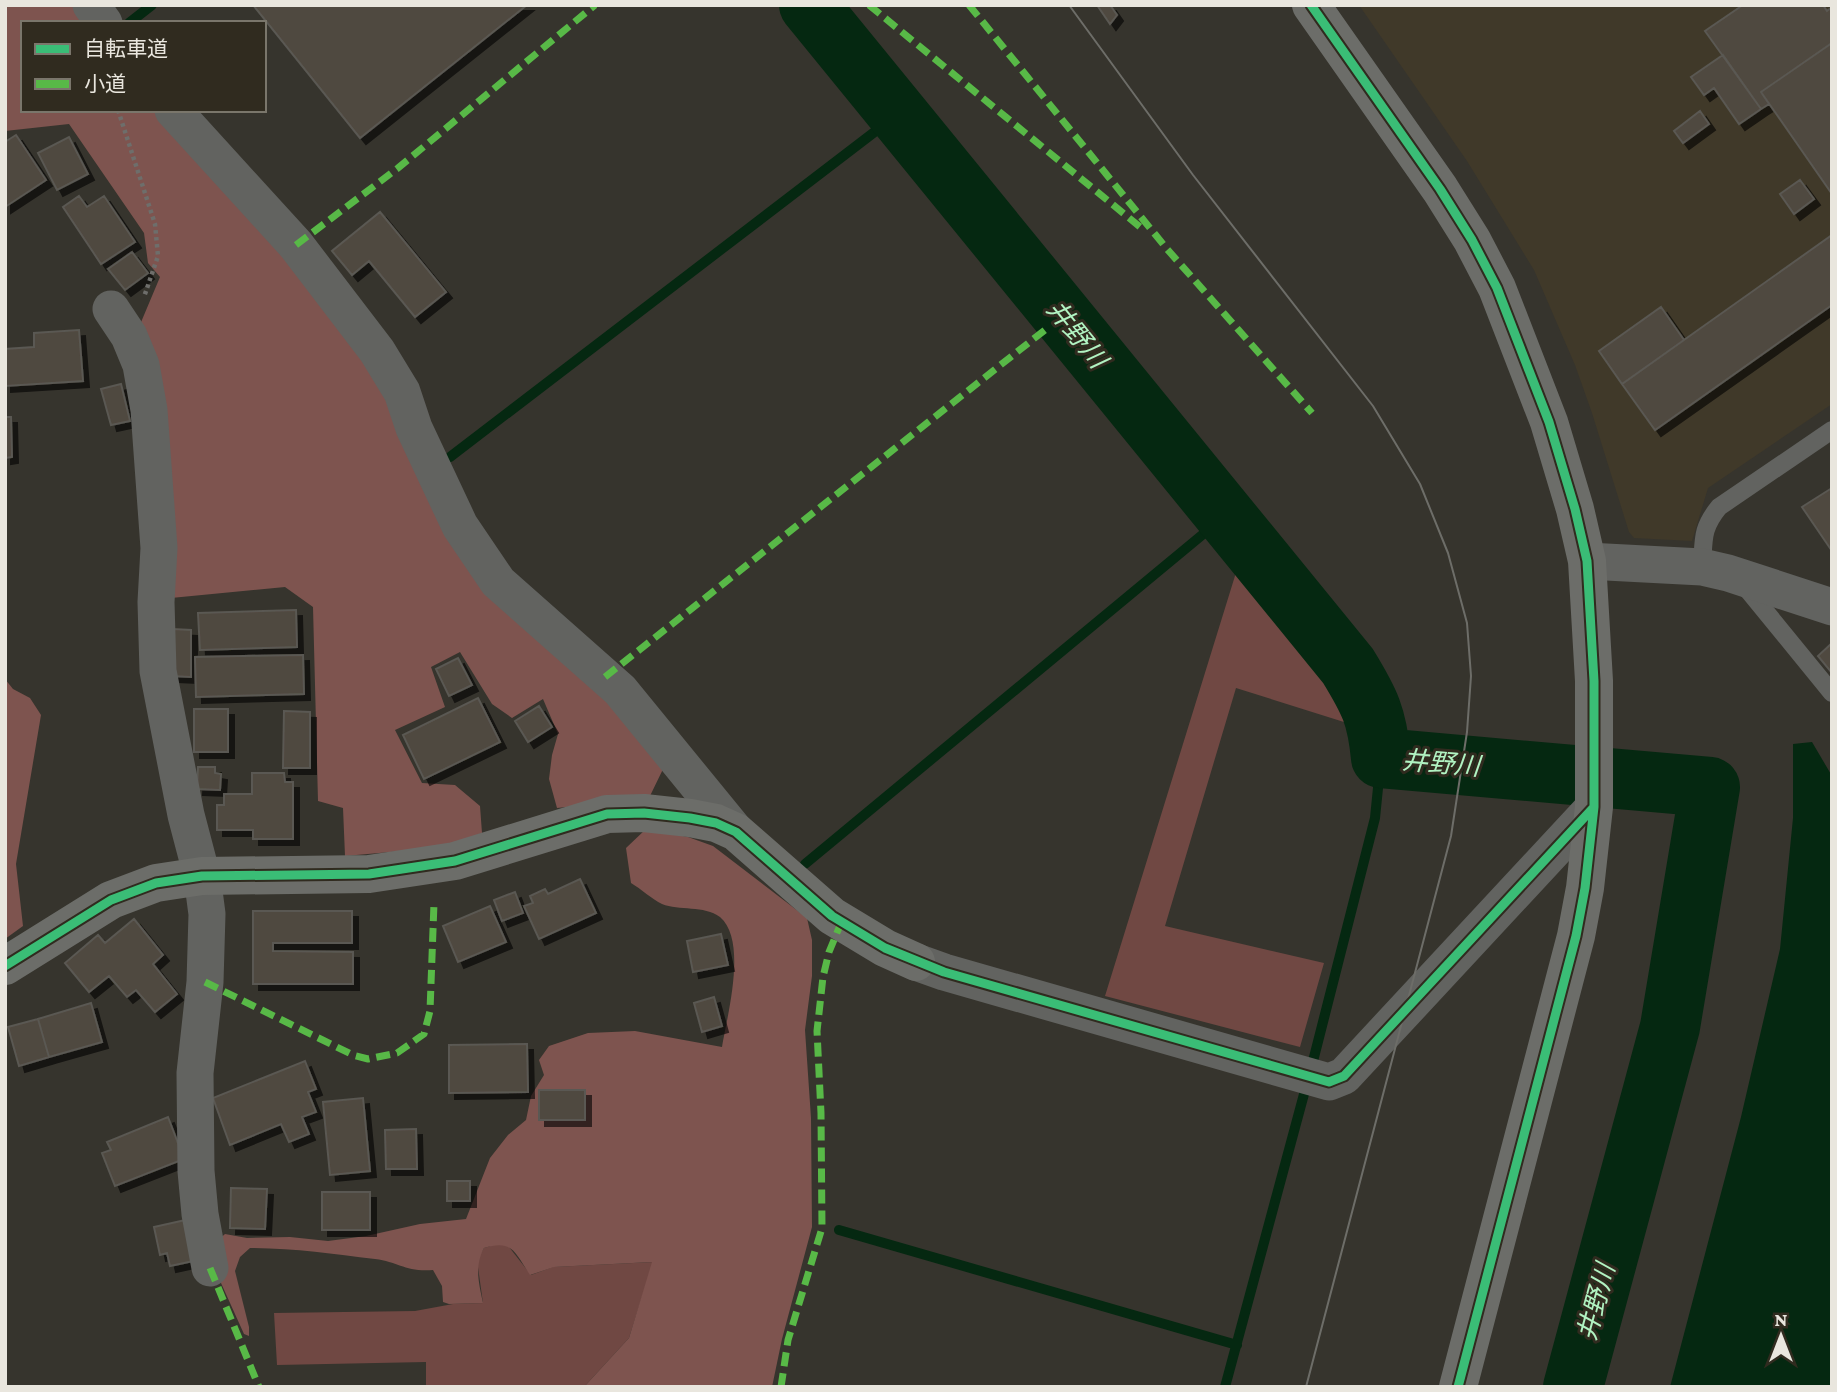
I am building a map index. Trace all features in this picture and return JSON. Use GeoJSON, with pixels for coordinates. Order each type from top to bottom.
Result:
{"type":"FeatureCollection","features":[{"type":"Feature","properties":{"kind":"street"},"geometry":{"type":"LineString","coordinates":[[91,5],[103,21]]}},
{"type":"Feature","properties":{"kind":"street"},"geometry":{"type":"LineString","coordinates":[[1311,5],[1440,189],[1472,240],[1497,288],[1549,422],[1575,509],[1587,561],[1594,681],[1594,807],[1585,888],[1576,936],[1458,1387]]}},
{"type":"Feature","properties":{"kind":"street"},"geometry":{"type":"LineString","coordinates":[[175,112],[296,245],[377,351],[402,392],[414,428],[460,526],[498,582],[620,690],[736,831],[832,916],[885,948],[944,972],[1329,1082],[1337,1081],[1594,807]]}},
{"type":"Feature","properties":{"kind":"street"},"geometry":{"type":"LineString","coordinates":[[120,322],[141,365],[149,410],[159,548],[156,602],[158,671],[186,815],[202,876],[207,914],[205,982],[195,1073],[196,1171],[200,1214],[210,1268]]}},
{"type":"Feature","properties":{"kind":"street"},"geometry":{"type":"LineString","coordinates":[[1587,561],[1719,571],[1832,607]]}},
{"type":"Feature","properties":{"kind":"street"},"geometry":{"type":"LineString","coordinates":[[5,966],[111,900],[156,883],[202,876],[369,874],[455,862],[607,814],[644,813],[690,818],[716,823],[736,831]]}},
{"type":"Feature","properties":{"kind":"lane"},"geometry":{"type":"LineString","coordinates":[[1832,430],[1720,507],[1708,521],[1704,534],[1719,571],[1832,692]]}},
{"type":"Feature","properties":{"kind":"path"},"geometry":{"type":"LineString","coordinates":[[119,112],[155,224],[158,256],[120,322]]}},
{"type":"Feature","properties":{"kind":"shaded area"},"geometry":{"type":"Polygon","coordinates":[[[5,5],[77,5],[89,21],[21,21],[21,112],[157,112],[372,359],[407,440],[665,765],[649,798],[557,808],[549,779],[558,734],[543,699],[512,718],[492,704],[460,652],[431,667],[445,707],[395,730],[422,783],[455,785],[480,806],[482,833],[447,847],[345,856],[343,808],[318,801],[313,607],[285,587],[171,598],[139,327],[160,277],[148,263],[144,233],[69,124],[5,131],[5,5]]]}},
{"type":"Feature","properties":{"kind":"shaded area"},"geometry":{"type":"Polygon","coordinates":[[[1359,5],[1832,5],[1832,404],[1708,488],[1692,541],[1634,538],[1629,532],[1575,365],[1534,270],[1467,161],[1359,5]]]}},
{"type":"Feature","properties":{"kind":"shaded area"},"geometry":{"type":"Polygon","coordinates":[[[1243,550],[1265,582],[1338,668],[1357,704],[1363,728],[1236,688],[1165,926],[1324,963],[1300,1047],[1105,996],[1243,550]]]}},
{"type":"Feature","properties":{"kind":"shaded area"},"geometry":{"type":"Polygon","coordinates":[[[5,679],[13,689],[30,698],[41,715],[16,864],[23,926],[5,939],[5,679]]]}},
{"type":"Feature","properties":{"kind":"shaded area"},"geometry":{"type":"Polygon","coordinates":[[[1812,742],[1832,776],[1832,1387],[1670,1387],[1741,1117],[1780,949],[1793,818],[1793,744],[1812,742]]]}},
{"type":"Feature","properties":{"kind":"shaded area"},"geometry":{"type":"Polygon","coordinates":[[[646,829],[688,837],[713,846],[807,918],[812,940],[812,976],[805,1030],[811,1118],[812,1227],[772,1387],[584,1387],[629,1338],[652,1262],[554,1267],[530,1275],[516,1254],[501,1245],[484,1248],[481,1255],[478,1275],[483,1303],[449,1304],[443,1302],[442,1286],[433,1270],[416,1270],[383,1260],[344,1255],[250,1248],[240,1257],[235,1271],[249,1327],[249,1336],[244,1334],[221,1283],[215,1243],[225,1234],[247,1238],[290,1237],[328,1241],[420,1224],[466,1219],[490,1158],[508,1135],[526,1120],[531,1096],[544,1075],[539,1060],[549,1046],[588,1033],[635,1031],[722,1047],[731,999],[734,961],[733,943],[728,928],[714,913],[662,904],[631,883],[626,848],[646,829]]]}},
{"type":"Feature","properties":{"kind":"shaded area"},"geometry":{"type":"Polygon","coordinates":[[[500,1243],[509,1247],[531,1275],[553,1267],[653,1262],[629,1338],[584,1387],[426,1387],[426,1362],[277,1365],[274,1313],[415,1311],[453,1304],[483,1303],[477,1260],[484,1248],[500,1243]]]}},
{"type":"Feature","properties":{"kind":"building"},"geometry":{"type":"Polygon","coordinates":[[[253,5],[527,5],[360,138],[253,5]]]}},
{"type":"Feature","properties":{"kind":"building"},"geometry":{"type":"Polygon","coordinates":[[[1097,5],[1110,5],[1117,15],[1110,24],[1097,5]]]}},
{"type":"Feature","properties":{"kind":"building"},"geometry":{"type":"Polygon","coordinates":[[[1743,5],[1823,5],[1827,11],[1832,7],[1832,43],[1761,92],[1769,104],[1761,109],[1705,31],[1743,5]]]}},
{"type":"Feature","properties":{"kind":"building"},"geometry":{"type":"Polygon","coordinates":[[[1832,43],[1832,194],[1761,92],[1832,43]]]}},
{"type":"Feature","properties":{"kind":"building"},"geometry":{"type":"Polygon","coordinates":[[[1723,55],[1761,109],[1739,124],[1714,88],[1704,95],[1691,77],[1723,55]]]}},
{"type":"Feature","properties":{"kind":"building"},"geometry":{"type":"Polygon","coordinates":[[[1700,111],[1709,124],[1683,143],[1674,131],[1700,111]]]}},
{"type":"Feature","properties":{"kind":"building"},"geometry":{"type":"Polygon","coordinates":[[[16,135],[46,180],[5,207],[5,142],[16,135]]]}},
{"type":"Feature","properties":{"kind":"building"},"geometry":{"type":"Polygon","coordinates":[[[69,137],[88,174],[57,190],[38,153],[69,137]]]}},
{"type":"Feature","properties":{"kind":"building"},"geometry":{"type":"Polygon","coordinates":[[[1800,180],[1814,199],[1794,214],[1780,194],[1800,180]]]}},
{"type":"Feature","properties":{"kind":"building"},"geometry":{"type":"Polygon","coordinates":[[[79,196],[87,207],[104,196],[135,242],[101,264],[63,207],[79,196]]]}},
{"type":"Feature","properties":{"kind":"building"},"geometry":{"type":"Polygon","coordinates":[[[380,212],[446,292],[415,317],[369,261],[352,275],[332,251],[380,212]]]}},
{"type":"Feature","properties":{"kind":"building"},"geometry":{"type":"Polygon","coordinates":[[[1832,235],[1832,305],[1655,430],[1622,384],[1832,235]]]}},
{"type":"Feature","properties":{"kind":"building"},"geometry":{"type":"Polygon","coordinates":[[[132,252],[148,273],[125,290],[108,269],[132,252]]]}},
{"type":"Feature","properties":{"kind":"building"},"geometry":{"type":"Polygon","coordinates":[[[1661,307],[1684,340],[1622,384],[1599,351],[1661,307]]]}},
{"type":"Feature","properties":{"kind":"building"},"geometry":{"type":"Polygon","coordinates":[[[79,330],[83,381],[5,386],[5,349],[34,347],[34,333],[79,330]]]}},
{"type":"Feature","properties":{"kind":"building"},"geometry":{"type":"Polygon","coordinates":[[[121,384],[130,421],[111,425],[101,389],[121,384]]]}},
{"type":"Feature","properties":{"kind":"building"},"geometry":{"type":"Polygon","coordinates":[[[5,417],[11,417],[12,457],[5,458],[5,417]]]}},
{"type":"Feature","properties":{"kind":"building"},"geometry":{"type":"Polygon","coordinates":[[[1832,488],[1832,551],[1802,507],[1832,488]]]}},
{"type":"Feature","properties":{"kind":"building"},"geometry":{"type":"Polygon","coordinates":[[[296,610],[297,647],[200,650],[198,613],[296,610]]]}},
{"type":"Feature","properties":{"kind":"building"},"geometry":{"type":"Polygon","coordinates":[[[172,629],[191,630],[191,677],[172,676],[172,629]]]}},
{"type":"Feature","properties":{"kind":"building"},"geometry":{"type":"Polygon","coordinates":[[[1832,645],[1832,673],[1818,656],[1832,645]]]}},
{"type":"Feature","properties":{"kind":"building"},"geometry":{"type":"Polygon","coordinates":[[[303,655],[304,694],[196,697],[195,657],[303,655]]]}},
{"type":"Feature","properties":{"kind":"building"},"geometry":{"type":"Polygon","coordinates":[[[458,658],[472,685],[449,696],[436,669],[458,658]]]}},
{"type":"Feature","properties":{"kind":"building"},"geometry":{"type":"Polygon","coordinates":[[[478,698],[500,742],[424,779],[403,735],[478,698]]]}},
{"type":"Feature","properties":{"kind":"building"},"geometry":{"type":"Polygon","coordinates":[[[539,706],[552,727],[528,742],[515,721],[539,706]]]}},
{"type":"Feature","properties":{"kind":"building"},"geometry":{"type":"Polygon","coordinates":[[[194,709],[228,709],[228,752],[194,752],[194,709]]]}},
{"type":"Feature","properties":{"kind":"building"},"geometry":{"type":"Polygon","coordinates":[[[284,711],[310,712],[310,768],[283,768],[284,711]]]}},
{"type":"Feature","properties":{"kind":"building"},"geometry":{"type":"Polygon","coordinates":[[[198,767],[215,767],[215,773],[221,774],[220,790],[197,789],[198,767]]]}},
{"type":"Feature","properties":{"kind":"building"},"geometry":{"type":"Polygon","coordinates":[[[252,773],[284,773],[285,782],[293,782],[293,839],[253,839],[253,830],[217,830],[217,805],[224,805],[224,794],[252,794],[252,773]]]}},
{"type":"Feature","properties":{"kind":"building"},"geometry":{"type":"Polygon","coordinates":[[[580,879],[596,913],[539,939],[524,906],[533,903],[530,896],[545,889],[548,894],[580,879]]]}},
{"type":"Feature","properties":{"kind":"building"},"geometry":{"type":"Polygon","coordinates":[[[515,892],[523,913],[502,921],[494,900],[515,892]]]}},
{"type":"Feature","properties":{"kind":"building"},"geometry":{"type":"Polygon","coordinates":[[[490,906],[506,942],[458,962],[443,926],[490,906]]]}},
{"type":"Feature","properties":{"kind":"building"},"geometry":{"type":"Polygon","coordinates":[[[253,911],[352,911],[352,943],[273,943],[273,951],[353,952],[353,984],[253,984],[253,911]]]}},
{"type":"Feature","properties":{"kind":"building"},"geometry":{"type":"Polygon","coordinates":[[[134,919],[163,955],[153,964],[177,994],[155,1012],[136,990],[127,997],[109,976],[89,992],[65,963],[98,935],[105,943],[134,919]]]}},
{"type":"Feature","properties":{"kind":"building"},"geometry":{"type":"Polygon","coordinates":[[[721,934],[728,965],[693,972],[687,941],[721,934]]]}},
{"type":"Feature","properties":{"kind":"building"},"geometry":{"type":"Polygon","coordinates":[[[714,997],[722,1026],[702,1032],[694,1003],[714,997]]]}},
{"type":"Feature","properties":{"kind":"building"},"geometry":{"type":"Polygon","coordinates":[[[91,1003],[102,1042],[49,1057],[38,1019],[91,1003]]]}},
{"type":"Feature","properties":{"kind":"building"},"geometry":{"type":"Polygon","coordinates":[[[38,1019],[49,1057],[19,1066],[8,1027],[38,1019]]]}},
{"type":"Feature","properties":{"kind":"building"},"geometry":{"type":"Polygon","coordinates":[[[527,1044],[528,1092],[449,1093],[449,1045],[527,1044]]]}},
{"type":"Feature","properties":{"kind":"building"},"geometry":{"type":"Polygon","coordinates":[[[305,1061],[316,1089],[308,1092],[316,1112],[302,1117],[309,1134],[289,1142],[281,1124],[230,1145],[213,1098],[305,1061]]]}},
{"type":"Feature","properties":{"kind":"building"},"geometry":{"type":"Polygon","coordinates":[[[539,1090],[585,1090],[585,1120],[539,1120],[539,1090]]]}},
{"type":"Feature","properties":{"kind":"building"},"geometry":{"type":"Polygon","coordinates":[[[363,1098],[370,1171],[330,1175],[323,1102],[363,1098]]]}},
{"type":"Feature","properties":{"kind":"building"},"geometry":{"type":"Polygon","coordinates":[[[168,1117],[184,1159],[115,1186],[102,1153],[111,1150],[107,1142],[168,1117]]]}},
{"type":"Feature","properties":{"kind":"building"},"geometry":{"type":"Polygon","coordinates":[[[416,1129],[417,1169],[386,1169],[385,1130],[416,1129]]]}},
{"type":"Feature","properties":{"kind":"building"},"geometry":{"type":"Polygon","coordinates":[[[447,1181],[470,1181],[470,1201],[447,1201],[447,1181]]]}},
{"type":"Feature","properties":{"kind":"building"},"geometry":{"type":"Polygon","coordinates":[[[231,1188],[267,1189],[265,1229],[230,1228],[231,1188]]]}},
{"type":"Feature","properties":{"kind":"building"},"geometry":{"type":"Polygon","coordinates":[[[322,1192],[370,1192],[370,1230],[322,1230],[322,1192]]]}},
{"type":"Feature","properties":{"kind":"building"},"geometry":{"type":"Polygon","coordinates":[[[190,1219],[198,1260],[170,1266],[167,1253],[160,1255],[154,1227],[190,1219]]]}},
{"type":"Feature","properties":{"kind":"waterway"},"geometry":{"type":"LineString","coordinates":[[132,21],[152,5]]}},
{"type":"Feature","properties":{"kind":"waterway","name":"井野川"},"geometry":{"type":"LineString","coordinates":[[809,5],[1348,666],[1371,710],[1381,758],[1710,787],[1670,1027],[1573,1387]]}},
{"type":"Feature","properties":{"kind":"waterway"},"geometry":{"type":"LineString","coordinates":[[450,457],[898,114]]}},
{"type":"Feature","properties":{"kind":"waterway"},"geometry":{"type":"LineString","coordinates":[[805,864],[1225,516]]}},
{"type":"Feature","properties":{"kind":"waterway"},"geometry":{"type":"LineString","coordinates":[[1311,1069],[1375,818],[1381,758]]}},
{"type":"Feature","properties":{"kind":"waterway"},"geometry":{"type":"LineString","coordinates":[[1225,1387],[1307,1083]]}},
{"type":"Feature","properties":{"kind":"waterway"},"geometry":{"type":"LineString","coordinates":[[839,1230],[1237,1345]]}},
{"type":"Feature","properties":{"kind":"tram line"},"geometry":{"type":"LineString","coordinates":[[1069,5],[1193,175],[1373,406],[1420,484],[1448,553],[1467,623],[1471,676],[1467,732],[1451,836],[1306,1387]]}},
{"type":"Feature","properties":{"kind":"marked path"},"geometry":{"type":"LineString","coordinates":[[296,245],[398,168],[595,5]]}},
{"type":"Feature","properties":{"kind":"marked path"},"geometry":{"type":"LineString","coordinates":[[869,5],[1145,231]]}},
{"type":"Feature","properties":{"kind":"marked path"},"geometry":{"type":"LineString","coordinates":[[969,5],[1167,249],[1312,413]]}},
{"type":"Feature","properties":{"kind":"marked path"},"geometry":{"type":"LineString","coordinates":[[605,677],[1050,326]]}},
{"type":"Feature","properties":{"kind":"marked path"},"geometry":{"type":"LineString","coordinates":[[205,982],[353,1055],[368,1059],[397,1053],[424,1034],[430,1011],[434,903]]}},
{"type":"Feature","properties":{"kind":"marked path"},"geometry":{"type":"LineString","coordinates":[[781,1387],[788,1340],[822,1228],[817,1031],[823,977],[829,952],[841,923]]}},
{"type":"Feature","properties":{"kind":"marked path"},"geometry":{"type":"LineString","coordinates":[[210,1268],[259,1387]]}},
{"type":"Feature","properties":{"kind":"cycle path"},"geometry":{"type":"LineString","coordinates":[[1311,5],[1440,189],[1472,240],[1497,288],[1549,422],[1575,509],[1587,561],[1594,681],[1594,807],[1585,888],[1576,936],[1458,1387]]}},
{"type":"Feature","properties":{"kind":"cycle path"},"geometry":{"type":"LineString","coordinates":[[5,966],[111,900],[156,883],[202,876],[369,874],[455,861],[607,814],[644,813],[716,823],[736,832],[832,916],[885,948],[944,972],[1329,1082],[1344,1076],[1594,807]]}}]}
